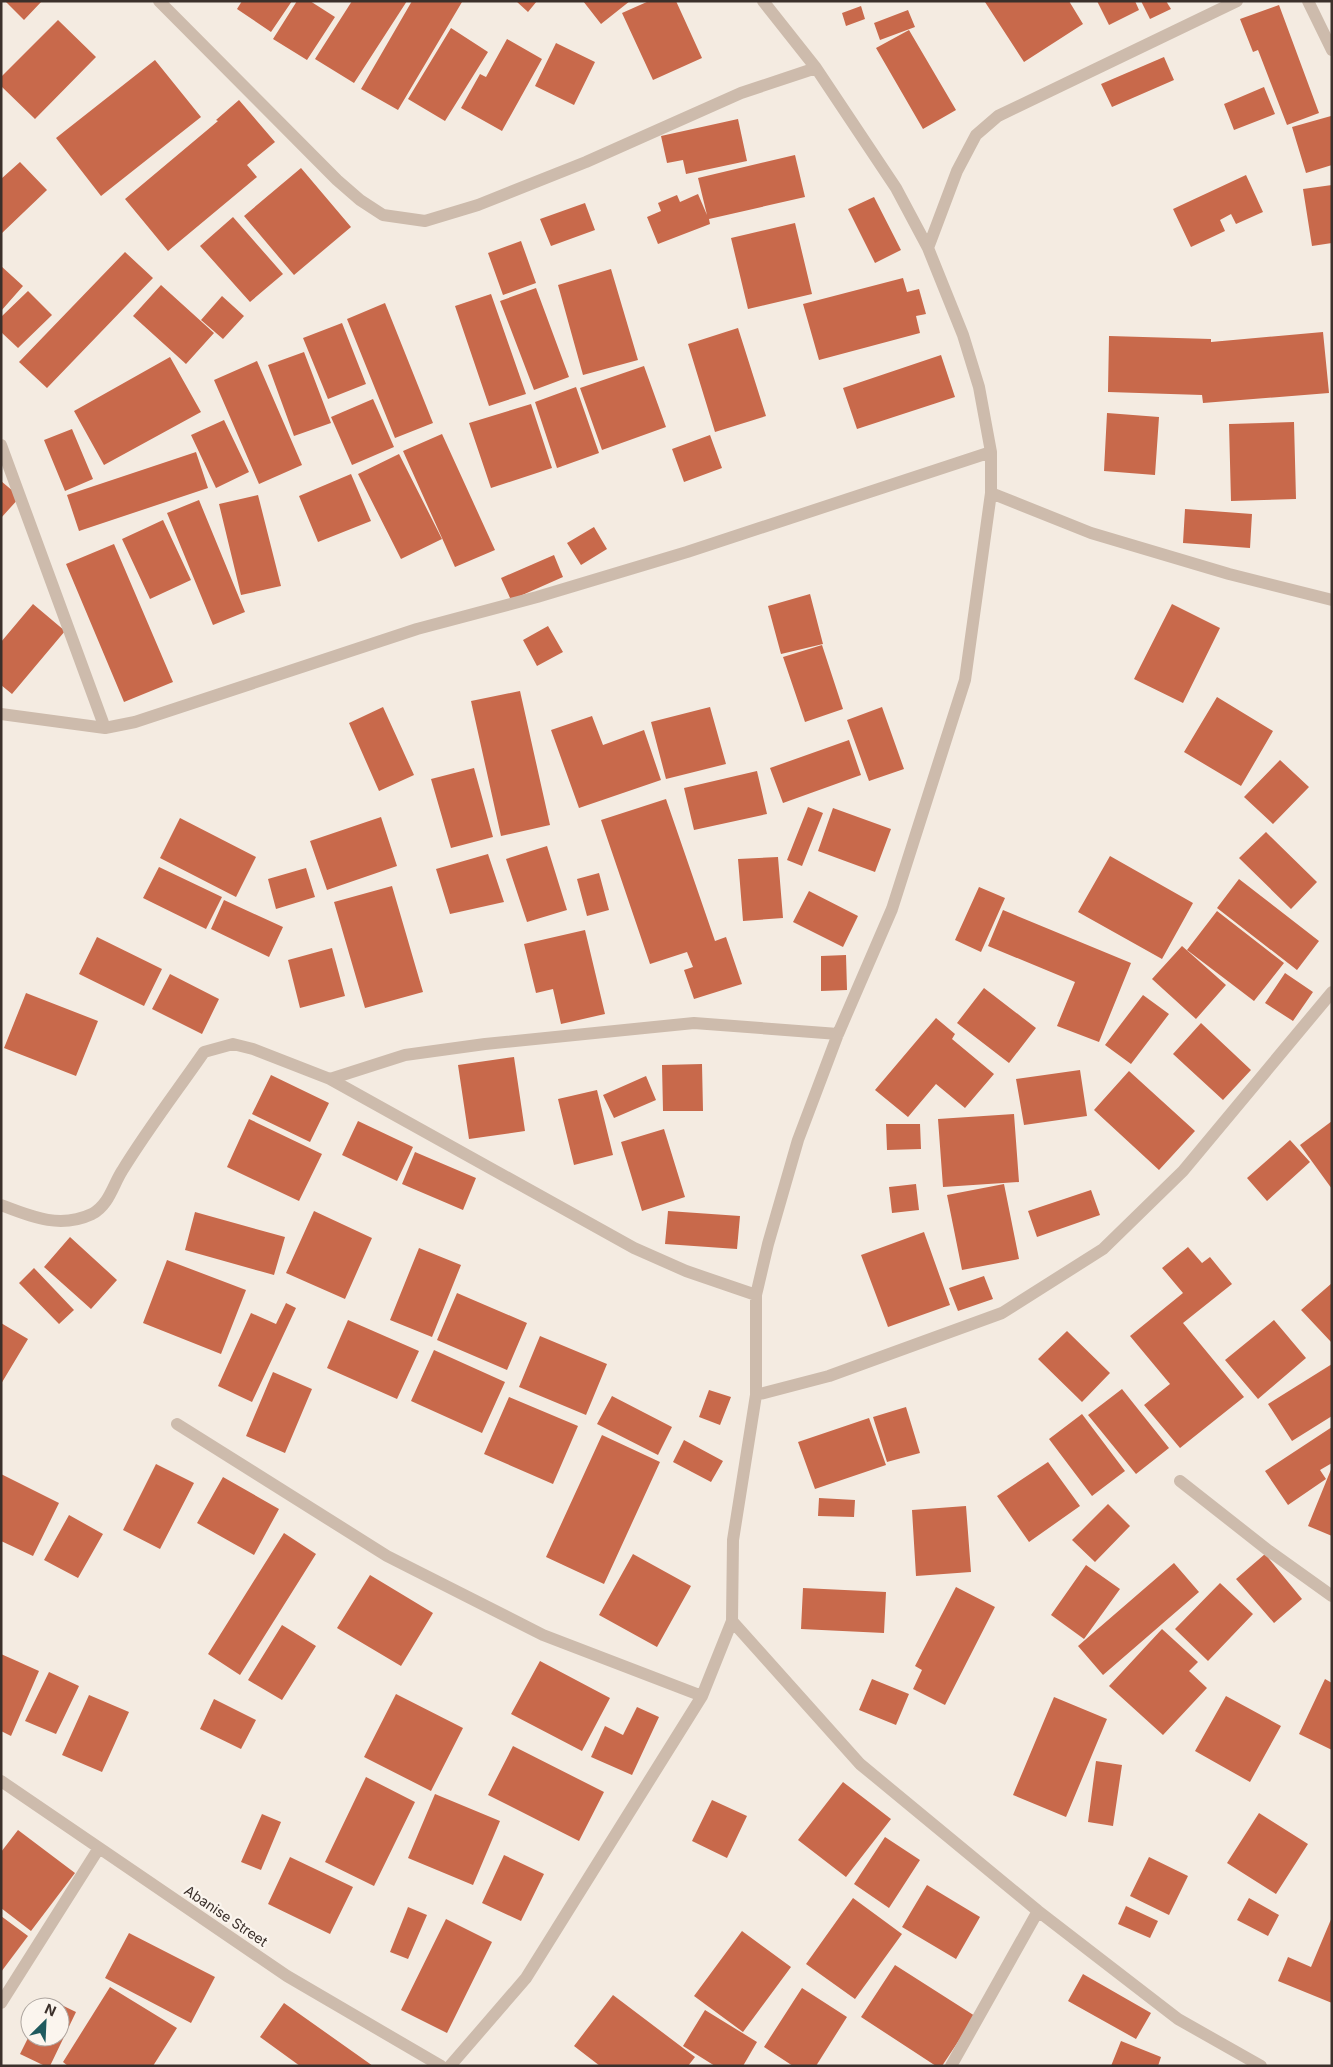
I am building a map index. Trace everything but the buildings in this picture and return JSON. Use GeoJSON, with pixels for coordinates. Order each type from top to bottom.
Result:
{"type":"FeatureCollection","features":[{"type":"Feature","properties":{"kind":"street"},"geometry":{"type":"LineString","coordinates":[[159,1],[336,180],[360,200],[383,215],[425,221],[478,205],[586,162],[741,93],[816,68]]}},
{"type":"Feature","properties":{"kind":"street"},"geometry":{"type":"LineString","coordinates":[[450,2066],[526,1978],[702,1696],[732,1621],[733,1540],[756,1395],[756,1296],[768,1244],[798,1140],[838,1034],[892,909],[965,680],[991,494],[991,452],[979,388],[963,335],[928,248],[896,188],[816,68],[763,1]]}},
{"type":"Feature","properties":{"kind":"street"},"geometry":{"type":"LineString","coordinates":[[928,248],[957,171],[976,134],[998,116],[1237,1]]}},
{"type":"Feature","properties":{"kind":"street"},"geometry":{"type":"LineString","coordinates":[[1308,1],[1332,50]]}},
{"type":"Feature","properties":{"kind":"street"},"geometry":{"type":"LineString","coordinates":[[1,445],[105,728]]}},
{"type":"Feature","properties":{"kind":"street"},"geometry":{"type":"LineString","coordinates":[[1,714],[105,728],[135,722],[417,629],[537,597],[687,552],[991,452]]}},
{"type":"Feature","properties":{"kind":"street"},"geometry":{"type":"LineString","coordinates":[[991,494],[1091,533],[1229,574],[1332,600]]}},
{"type":"Feature","properties":{"kind":"street"},"geometry":{"type":"LineString","coordinates":[[756,1395],[829,1376],[1002,1313],[1103,1249],[1183,1171],[1332,992]]}},
{"type":"Feature","properties":{"kind":"street"},"geometry":{"type":"LineString","coordinates":[[330,1079],[405,1055],[485,1044],[694,1023],[838,1034]]}},
{"type":"Feature","properties":{"kind":"street"},"geometry":{"type":"LineString","coordinates":[[1,1205],[37,1219],[58,1221],[77,1220],[94,1213],[104,1204],[121,1172],[204,1052],[234,1044],[253,1049],[330,1079],[634,1248],[686,1271],[756,1296]]}},
{"type":"Feature","properties":{"kind":"street"},"geometry":{"type":"LineString","coordinates":[[177,1424],[386,1556],[543,1635],[702,1696]]}},
{"type":"Feature","properties":{"kind":"street"},"geometry":{"type":"LineString","coordinates":[[1180,1480],[1269,1551],[1332,1596]]}},
{"type":"Feature","properties":{"kind":"street"},"geometry":{"type":"LineString","coordinates":[[732,1621],[860,1764],[1038,1911],[1178,2019],[1261,2066]]}},
{"type":"Feature","properties":{"kind":"street","name":"Abanise Street"},"geometry":{"type":"LineString","coordinates":[[1,1781],[287,1976],[441,2066]]}},
{"type":"Feature","properties":{"kind":"street"},"geometry":{"type":"LineString","coordinates":[[1,2003],[99,1848]]}},
{"type":"Feature","properties":{"kind":"street"},"geometry":{"type":"LineString","coordinates":[[951,2066],[1038,1911]]}}]}
